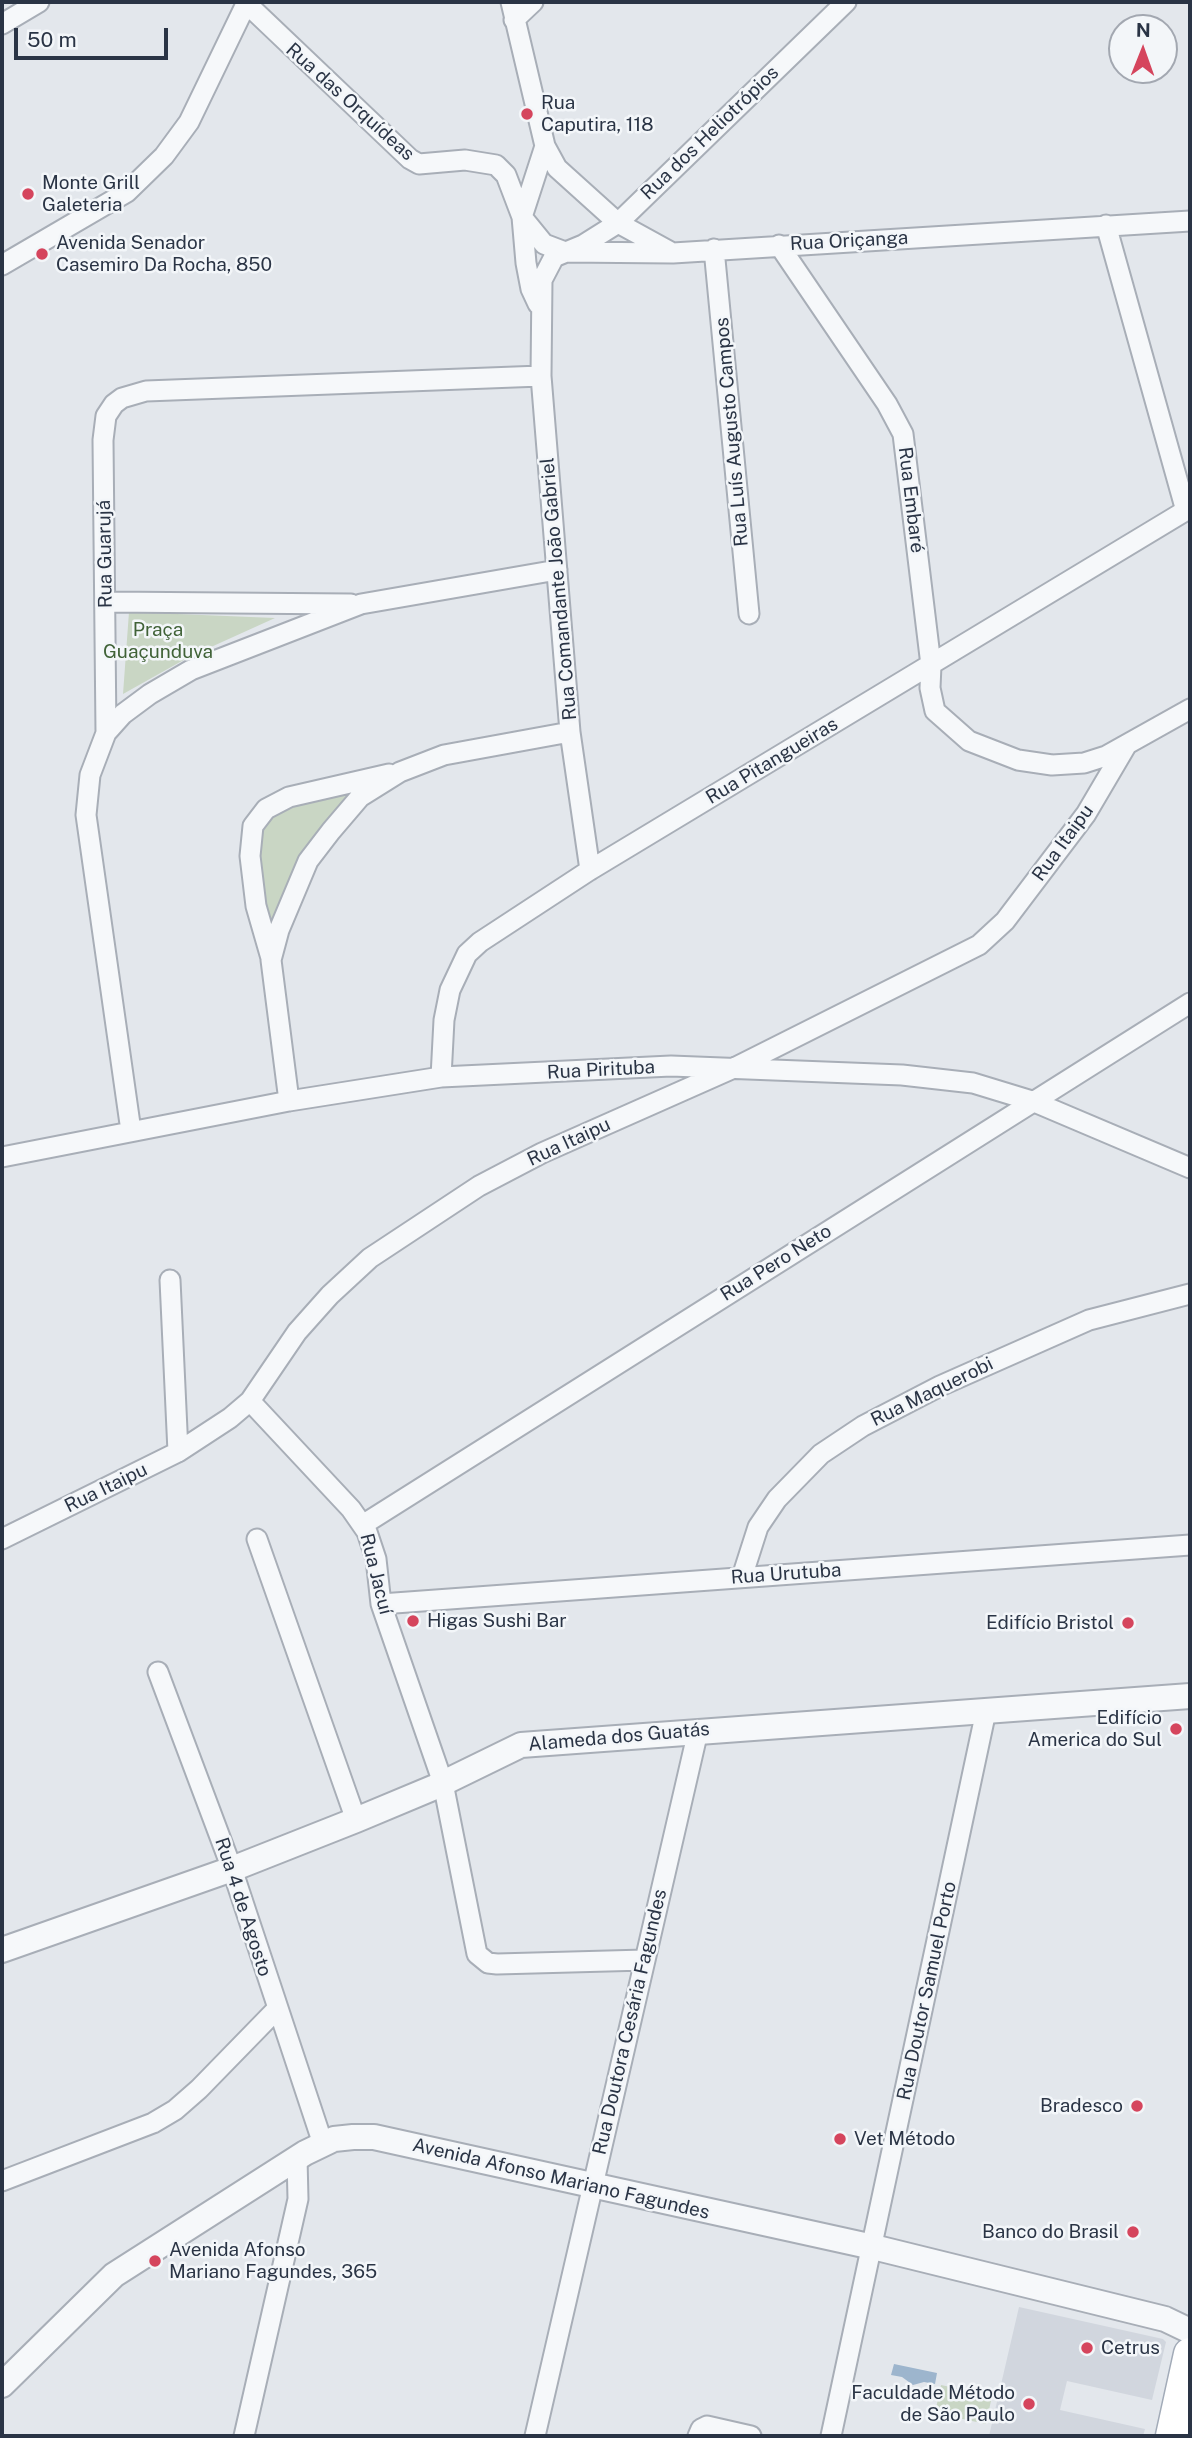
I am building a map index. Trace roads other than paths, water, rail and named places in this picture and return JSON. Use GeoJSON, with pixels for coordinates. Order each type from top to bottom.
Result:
{"type":"FeatureCollection","features":[{"type":"Feature","properties":{"kind":"main road"},"geometry":{"type":"LineString","coordinates":[[1172,2436],[1190,2354]]}},
{"type":"Feature","properties":{"kind":"street"},"geometry":{"type":"LineString","coordinates":[[2,24],[39,2]]}},
{"type":"Feature","properties":{"kind":"street"},"geometry":{"type":"LineString","coordinates":[[2,263],[127,192],[164,156],[189,122],[246,2]]}},
{"type":"Feature","properties":{"kind":"street","name":"Rua das Orquídeas"},"geometry":{"type":"LineString","coordinates":[[246,2],[410,159],[419,164],[465,160],[496,164],[506,175],[522,217]]}},
{"type":"Feature","properties":{"kind":"street"},"geometry":{"type":"LineString","coordinates":[[533,2],[512,11],[545,146],[557,168],[618,223],[673,253]]}},
{"type":"Feature","properties":{"kind":"street","name":"Rua dos Heliotrópios"},"geometry":{"type":"LineString","coordinates":[[565,252],[618,223],[846,2]]}},
{"type":"Feature","properties":{"kind":"street"},"geometry":{"type":"LineString","coordinates":[[545,146],[522,217],[544,244],[565,252]]}},
{"type":"Feature","properties":{"kind":"street","name":"Rua Comandante João Gabriel"},"geometry":{"type":"LineString","coordinates":[[522,217],[531,289],[539,307]]}},
{"type":"Feature","properties":{"kind":"street","name":"Rua Oriçanga"},"geometry":{"type":"LineString","coordinates":[[565,252],[673,253],[1190,220]]}},
{"type":"Feature","properties":{"kind":"street"},"geometry":{"type":"LineString","coordinates":[[1106,225],[1188,509]]}},
{"type":"Feature","properties":{"kind":"street","name":"Rua Embaré"},"geometry":{"type":"LineString","coordinates":[[779,245],[887,404],[903,434],[931,665],[930,688],[935,711],[969,741],[997,754],[1052,765],[1084,763],[1126,746],[1190,709]]}},
{"type":"Feature","properties":{"kind":"street","name":"Rua Luís Augusto Campos"},"geometry":{"type":"LineString","coordinates":[[714,249],[749,614]]}},
{"type":"Feature","properties":{"kind":"street","name":"Rua Comandante João Gabriel"},"geometry":{"type":"LineString","coordinates":[[565,252],[554,257],[542,280],[539,307],[541,376],[570,732],[590,870]]}},
{"type":"Feature","properties":{"kind":"street","name":"Rua Guarujá"},"geometry":{"type":"LineString","coordinates":[[131,1131],[87,834],[86,800],[90,775],[106,733],[104,425],[111,408],[122,398],[146,391],[541,376]]}},
{"type":"Feature","properties":{"kind":"street","name":"Rua Pitangueiras"},"geometry":{"type":"LineString","coordinates":[[441,1077],[444,1020],[450,990],[467,954],[495,932],[590,870],[1188,509]]}},
{"type":"Feature","properties":{"kind":"street"},"geometry":{"type":"LineString","coordinates":[[107,602],[361,604],[557,570]]}},
{"type":"Feature","properties":{"kind":"street"},"geometry":{"type":"LineString","coordinates":[[106,733],[132,707],[191,670],[361,604]]}},
{"type":"Feature","properties":{"kind":"street"},"geometry":{"type":"LineString","coordinates":[[289,1101],[271,960],[256,906],[250,856],[253,826],[266,809],[289,797],[400,772],[444,755],[570,732]]}},
{"type":"Feature","properties":{"kind":"street","name":"Rua Itaipu"},"geometry":{"type":"LineString","coordinates":[[2,1539],[178,1452],[208,1433],[250,1401],[314,1311],[370,1258],[414,1226],[479,1186],[542,1153],[736,1067],[959,957],[992,935],[1086,814],[1126,746]]}},
{"type":"Feature","properties":{"kind":"street"},"geometry":{"type":"LineString","coordinates":[[271,960],[279,929],[308,861],[360,797],[400,772]]}},
{"type":"Feature","properties":{"kind":"street","name":"Rua Pero Neto"},"geometry":{"type":"LineString","coordinates":[[364,1524],[1190,1003]]}},
{"type":"Feature","properties":{"kind":"street","name":"Rua Pirituba"},"geometry":{"type":"LineString","coordinates":[[2,1157],[289,1101],[441,1077],[671,1066],[940,1078],[994,1089],[1032,1101],[1190,1168]]}},
{"type":"Feature","properties":{"kind":"street"},"geometry":{"type":"LineString","coordinates":[[170,1280],[178,1452]]}},
{"type":"Feature","properties":{"kind":"street","name":"Rua Maquerobi"},"geometry":{"type":"LineString","coordinates":[[742,1577],[758,1527],[777,1499],[821,1454],[863,1426],[940,1386],[1089,1320],[1190,1294]]}},
{"type":"Feature","properties":{"kind":"street","name":"Rua Jacuí"},"geometry":{"type":"LineString","coordinates":[[250,1401],[364,1524],[376,1559],[382,1604],[443,1783],[465,1887],[474,1948],[482,1960],[507,1964],[645,1960]]}},
{"type":"Feature","properties":{"kind":"street"},"geometry":{"type":"LineString","coordinates":[[257,1539],[356,1821]]}},
{"type":"Feature","properties":{"kind":"street","name":"Rua Urutuba"},"geometry":{"type":"LineString","coordinates":[[382,1604],[1190,1545]]}},
{"type":"Feature","properties":{"kind":"street","name":"Rua 4 de Agosto"},"geometry":{"type":"LineString","coordinates":[[158,1672],[232,1868],[276,2010],[323,2144]]}},
{"type":"Feature","properties":{"kind":"street","name":"Alameda dos Guatás"},"geometry":{"type":"LineString","coordinates":[[2,1950],[356,1821],[521,1745],[1190,1696]]}},
{"type":"Feature","properties":{"kind":"street","name":"Rua Doutor Samuel Porto"},"geometry":{"type":"LineString","coordinates":[[831,2436],[986,1711]]}},
{"type":"Feature","properties":{"kind":"street","name":"Rua Doutora Cesária Fagundes"},"geometry":{"type":"LineString","coordinates":[[535,2436],[698,1731]]}},
{"type":"Feature","properties":{"kind":"street"},"geometry":{"type":"LineString","coordinates":[[2,2181],[153,2123],[175,2110],[276,2010]]}},
{"type":"Feature","properties":{"kind":"street","name":"Avenida Afonso Mariano Fagundes"},"geometry":{"type":"LineString","coordinates":[[2,2385],[114,2275],[323,2144],[334,2139],[374,2137],[873,2247],[1166,2319],[1190,2331]]}},
{"type":"Feature","properties":{"kind":"street"},"geometry":{"type":"LineString","coordinates":[[244,2436],[298,2199],[297,2158]]}},
{"type":"Feature","properties":{"kind":"street"},"geometry":{"type":"LineString","coordinates":[[698,2436],[701,2429],[707,2426],[751,2436]]}},
{"type":"Feature","properties":{"kind":"water"},"geometry":{"type":"Polygon","coordinates":[[[894,2364],[937,2373],[935,2384],[924,2382],[913,2385],[902,2377],[891,2375],[894,2364]]]}},
{"type":"Feature","properties":{"kind":"place","name":"Rua Caputira, 118"},"geometry":{"type":"Point","coordinates":[527,114]}},
{"type":"Feature","properties":{"kind":"place","name":"Monte Grill Galeteria"},"geometry":{"type":"Point","coordinates":[28,194]}},
{"type":"Feature","properties":{"kind":"place","name":"Avenida Senador Casemiro Da Rocha, 850"},"geometry":{"type":"Point","coordinates":[42,254]}},
{"type":"Feature","properties":{"kind":"place","name":"Higas Sushi Bar"},"geometry":{"type":"Point","coordinates":[413,1621]}},
{"type":"Feature","properties":{"kind":"place","name":"Edifício Bristol"},"geometry":{"type":"Point","coordinates":[1128,1623]}},
{"type":"Feature","properties":{"kind":"place","name":"Edifício America do Sul"},"geometry":{"type":"Point","coordinates":[1176,1729]}},
{"type":"Feature","properties":{"kind":"place","name":"Bradesco"},"geometry":{"type":"Point","coordinates":[1137,2106]}},
{"type":"Feature","properties":{"kind":"place","name":"Vet Método"},"geometry":{"type":"Point","coordinates":[840,2139]}},
{"type":"Feature","properties":{"kind":"place","name":"Banco do Brasil"},"geometry":{"type":"Point","coordinates":[1133,2232]}},
{"type":"Feature","properties":{"kind":"place","name":"Avenida Afonso Mariano Fagundes, 365"},"geometry":{"type":"Point","coordinates":[155,2261]}},
{"type":"Feature","properties":{"kind":"place","name":"Cetrus"},"geometry":{"type":"Point","coordinates":[1087,2348]}},
{"type":"Feature","properties":{"kind":"place","name":"Faculdade Método de São Paulo"},"geometry":{"type":"Point","coordinates":[1029,2404]}},
{"type":"Feature","properties":{"kind":"park label","name":"Praça Guaçunduva"},"geometry":{"type":"Point","coordinates":[158,641]}}]}
